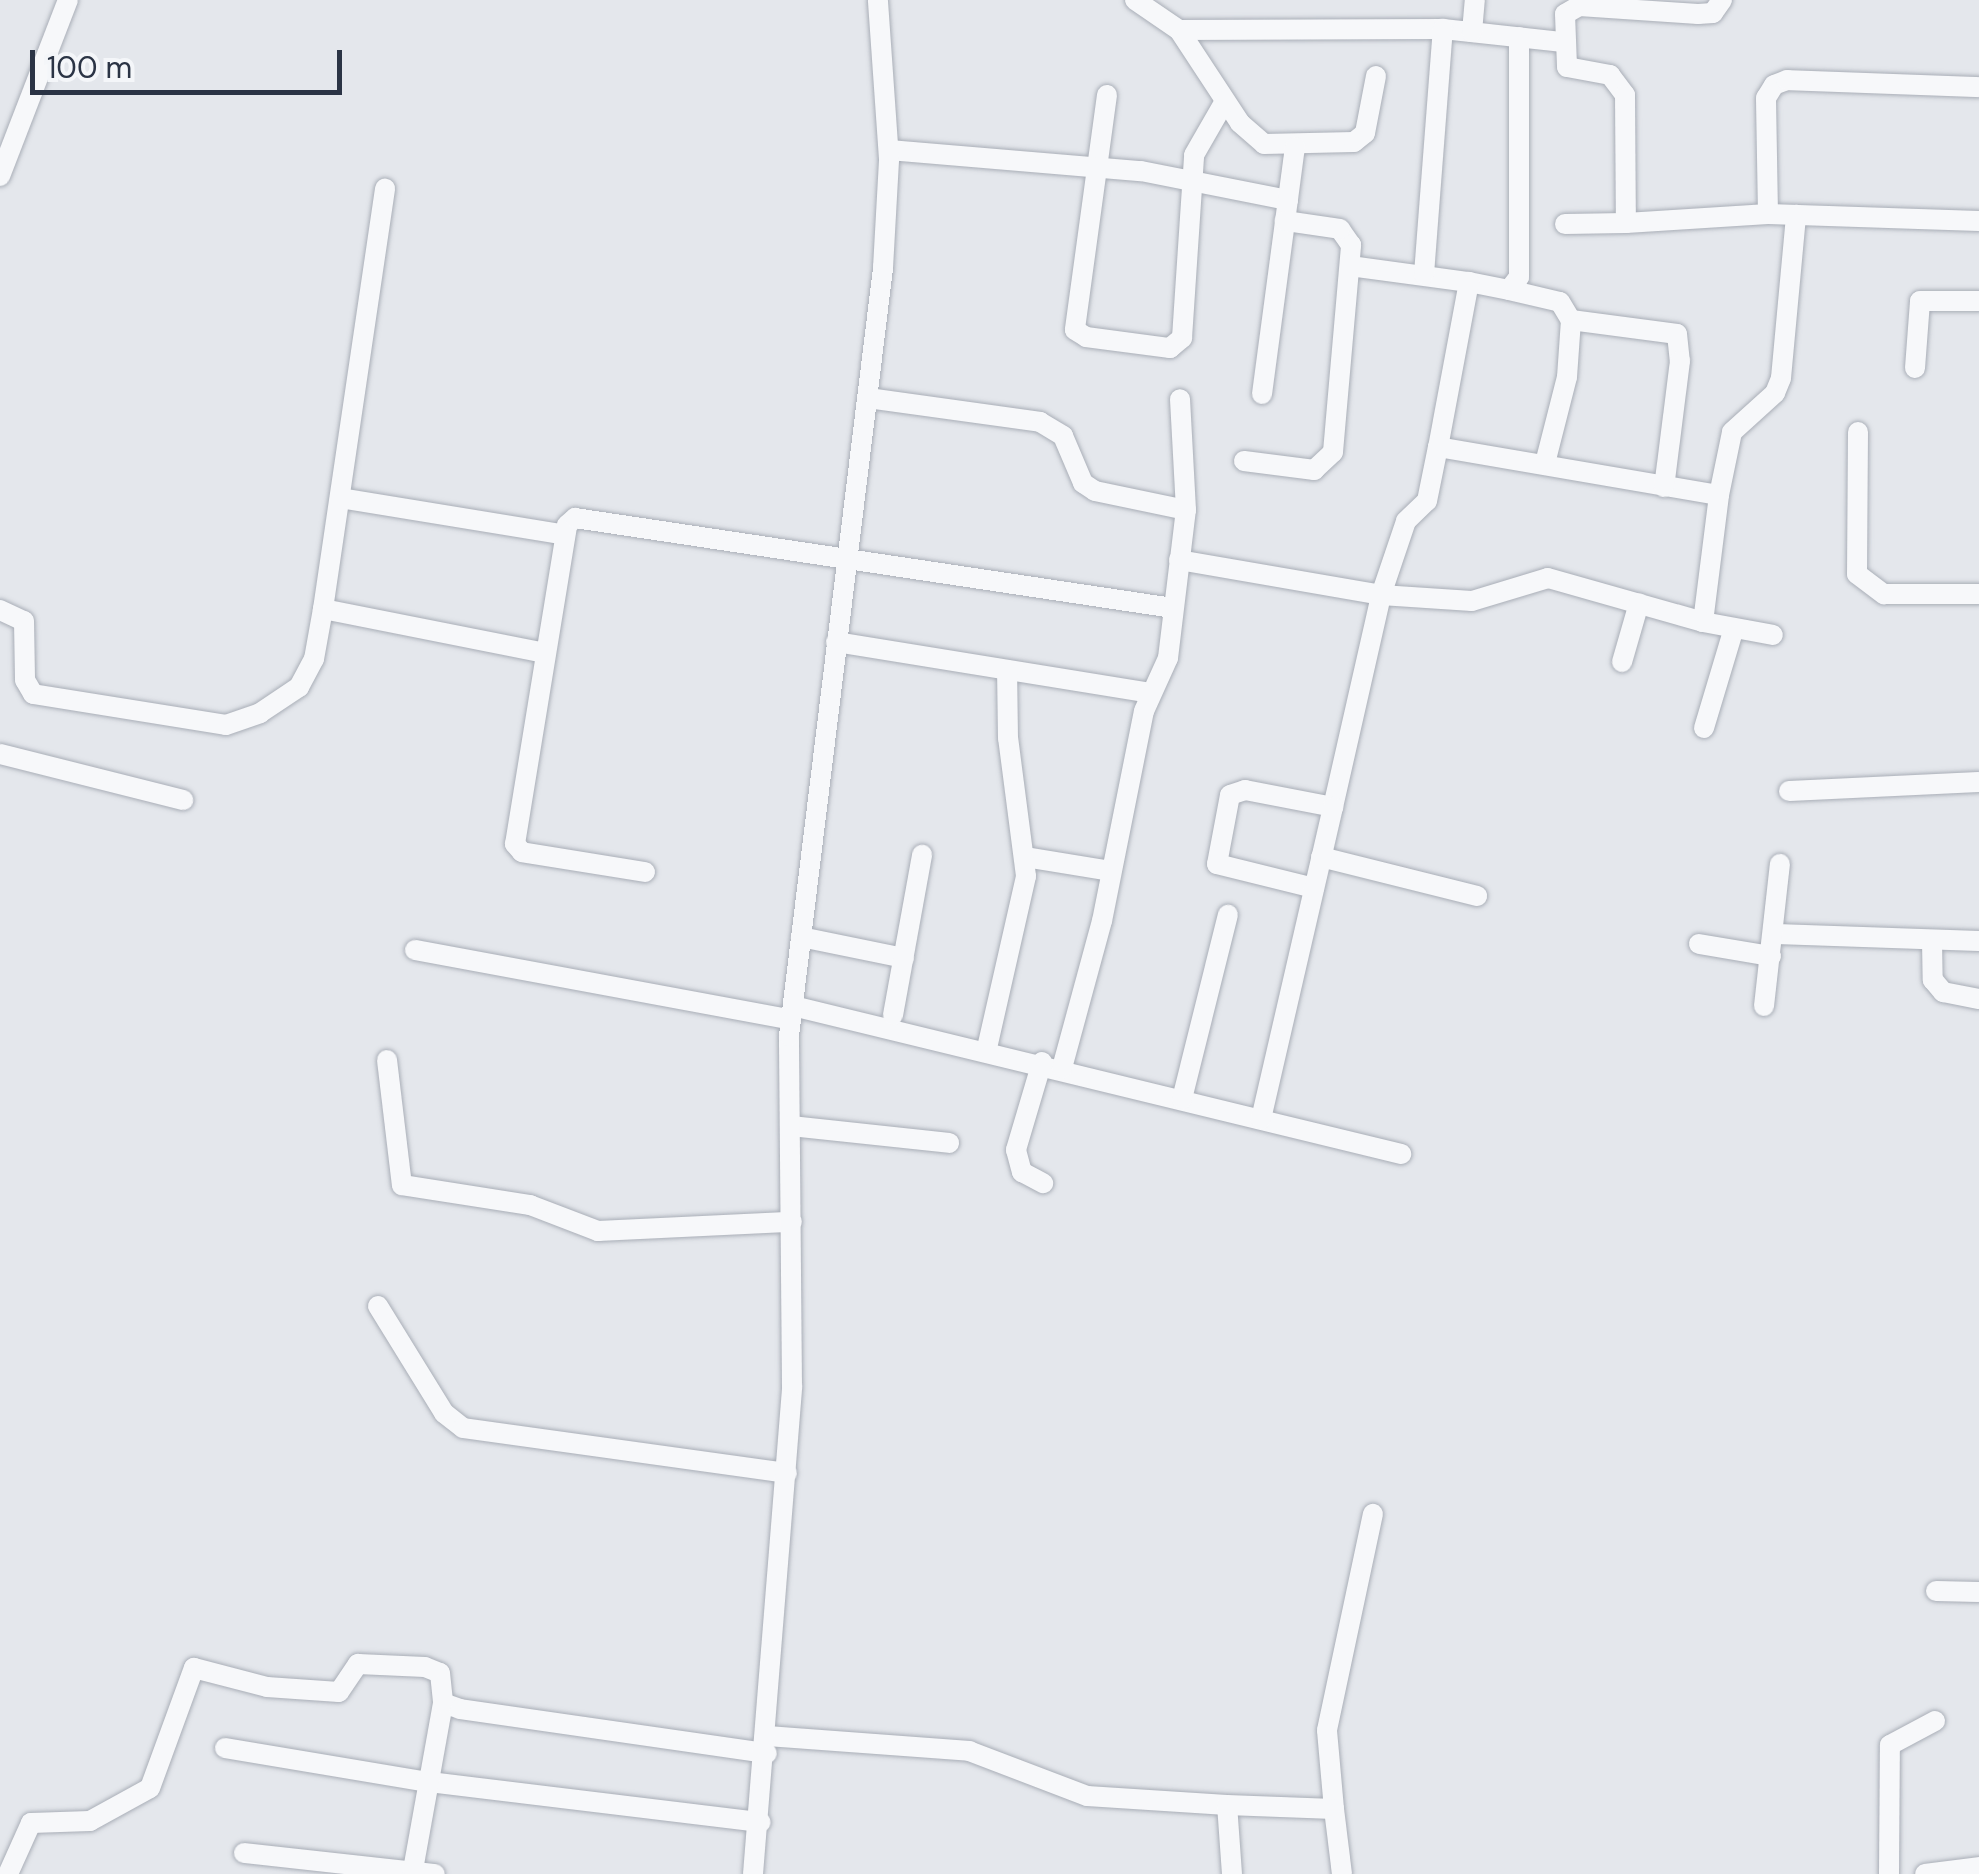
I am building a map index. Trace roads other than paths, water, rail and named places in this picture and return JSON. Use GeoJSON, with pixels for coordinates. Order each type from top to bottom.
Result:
{"type":"FeatureCollection","features":[{"type":"Feature","properties":{"kind":"street"},"geometry":{"type":"LineString","coordinates":[[0,176],[68,0]]}},
{"type":"Feature","properties":{"kind":"street"},"geometry":{"type":"LineString","coordinates":[[753,1874],[761,1822],[787,1473],[792,1013],[836,642],[851,561],[889,150],[878,0]]}},
{"type":"Feature","properties":{"kind":"street"},"geometry":{"type":"LineString","coordinates":[[1135,0],[1179,30],[1252,138],[1295,147],[1339,147],[1365,133],[1376,76]]}},
{"type":"Feature","properties":{"kind":"street"},"geometry":{"type":"LineString","coordinates":[[1472,32],[1474,0]]}},
{"type":"Feature","properties":{"kind":"street"},"geometry":{"type":"LineString","coordinates":[[1626,223],[1625,95],[1610,75],[1567,67],[1563,42],[1565,14],[1578,6],[1713,13],[1722,0]]}},
{"type":"Feature","properties":{"kind":"street"},"geometry":{"type":"LineString","coordinates":[[1179,30],[1443,29],[1563,42]]}},
{"type":"Feature","properties":{"kind":"street"},"geometry":{"type":"LineString","coordinates":[[1424,274],[1443,29]]}},
{"type":"Feature","properties":{"kind":"street"},"geometry":{"type":"LineString","coordinates":[[1508,290],[1520,277],[1519,37]]}},
{"type":"Feature","properties":{"kind":"street"},"geometry":{"type":"LineString","coordinates":[[1768,214],[1766,98],[1774,85],[1786,80],[1979,87]]}},
{"type":"Feature","properties":{"kind":"street"},"geometry":{"type":"LineString","coordinates":[[1107,95],[1075,330],[1086,337],[1158,348],[1178,347],[1182,338],[1190,177],[1194,155],[1225,101]]}},
{"type":"Feature","properties":{"kind":"street"},"geometry":{"type":"LineString","coordinates":[[1262,394],[1295,147]]}},
{"type":"Feature","properties":{"kind":"street"},"geometry":{"type":"LineString","coordinates":[[889,150],[1190,177],[1340,229],[1351,244],[1350,266],[1329,462],[1314,470],[1244,461]]}},
{"type":"Feature","properties":{"kind":"street"},"geometry":{"type":"LineString","coordinates":[[0,610],[24,621],[25,680],[33,694],[226,725],[260,714],[298,687],[314,659],[323,609],[385,189]]}},
{"type":"Feature","properties":{"kind":"street"},"geometry":{"type":"LineString","coordinates":[[1565,224],[1768,214],[1979,221]]}},
{"type":"Feature","properties":{"kind":"street"},"geometry":{"type":"LineString","coordinates":[[1703,622],[1718,496],[1732,432],[1775,393],[1782,378],[1796,215]]}},
{"type":"Feature","properties":{"kind":"street"},"geometry":{"type":"LineString","coordinates":[[1350,266],[1424,274],[1560,302],[1571,320],[1567,377],[1546,463]]}},
{"type":"Feature","properties":{"kind":"street"},"geometry":{"type":"LineString","coordinates":[[1261,1119],[1381,594],[1399,535],[1427,501],[1469,282]]}},
{"type":"Feature","properties":{"kind":"street"},"geometry":{"type":"LineString","coordinates":[[1914,368],[1920,301],[1979,300]]}},
{"type":"Feature","properties":{"kind":"street"},"geometry":{"type":"LineString","coordinates":[[1571,320],[1676,334],[1680,361],[1664,487]]}},
{"type":"Feature","properties":{"kind":"street"},"geometry":{"type":"LineString","coordinates":[[868,398],[1040,422],[1063,436],[1082,483],[1095,491],[1186,510]]}},
{"type":"Feature","properties":{"kind":"street"},"geometry":{"type":"LineString","coordinates":[[1043,1182],[1022,1172],[1016,1150],[1052,1065],[1111,871],[1151,693],[1168,658],[1186,510],[1180,399]]}},
{"type":"Feature","properties":{"kind":"street"},"geometry":{"type":"LineString","coordinates":[[1858,432],[1858,574],[1884,594],[1979,594]]}},
{"type":"Feature","properties":{"kind":"street"},"geometry":{"type":"LineString","coordinates":[[1438,447],[1718,496]]}},
{"type":"Feature","properties":{"kind":"street"},"geometry":{"type":"LineString","coordinates":[[340,498],[565,535]]}},
{"type":"Feature","properties":{"kind":"street"},"geometry":{"type":"LineString","coordinates":[[645,872],[522,852],[514,844],[567,525],[582,517],[1172,608]]}},
{"type":"Feature","properties":{"kind":"street"},"geometry":{"type":"LineString","coordinates":[[1179,560],[1381,594],[1472,601],[1548,578],[1703,622],[1773,635]]}},
{"type":"Feature","properties":{"kind":"street"},"geometry":{"type":"LineString","coordinates":[[1622,662],[1639,604]]}},
{"type":"Feature","properties":{"kind":"street"},"geometry":{"type":"LineString","coordinates":[[323,609],[545,652]]}},
{"type":"Feature","properties":{"kind":"street"},"geometry":{"type":"LineString","coordinates":[[1704,728],[1734,628]]}},
{"type":"Feature","properties":{"kind":"street"},"geometry":{"type":"LineString","coordinates":[[836,642],[1151,693]]}},
{"type":"Feature","properties":{"kind":"street"},"geometry":{"type":"LineString","coordinates":[[987,1048],[1022,909],[1025,857],[1008,738],[1007,670]]}},
{"type":"Feature","properties":{"kind":"street"},"geometry":{"type":"LineString","coordinates":[[0,754],[183,800]]}},
{"type":"Feature","properties":{"kind":"street"},"geometry":{"type":"LineString","coordinates":[[1789,791],[1979,782]]}},
{"type":"Feature","properties":{"kind":"street"},"geometry":{"type":"LineString","coordinates":[[1314,888],[1225,868],[1214,859],[1230,795],[1238,791],[1333,806]]}},
{"type":"Feature","properties":{"kind":"street"},"geometry":{"type":"LineString","coordinates":[[893,1015],[922,855]]}},
{"type":"Feature","properties":{"kind":"street"},"geometry":{"type":"LineString","coordinates":[[1025,857],[1111,871]]}},
{"type":"Feature","properties":{"kind":"street"},"geometry":{"type":"LineString","coordinates":[[1321,857],[1477,896]]}},
{"type":"Feature","properties":{"kind":"street"},"geometry":{"type":"LineString","coordinates":[[1764,1006],[1776,934],[1780,864]]}},
{"type":"Feature","properties":{"kind":"street"},"geometry":{"type":"LineString","coordinates":[[1182,1100],[1228,915]]}},
{"type":"Feature","properties":{"kind":"street"},"geometry":{"type":"LineString","coordinates":[[1776,934],[1979,941]]}},
{"type":"Feature","properties":{"kind":"street"},"geometry":{"type":"LineString","coordinates":[[802,937],[904,958]]}},
{"type":"Feature","properties":{"kind":"street"},"geometry":{"type":"LineString","coordinates":[[1932,941],[1933,980],[1943,992],[1979,998]]}},
{"type":"Feature","properties":{"kind":"street"},"geometry":{"type":"LineString","coordinates":[[1699,944],[1771,956]]}},
{"type":"Feature","properties":{"kind":"street"},"geometry":{"type":"LineString","coordinates":[[415,950],[987,1048],[1401,1154]]}},
{"type":"Feature","properties":{"kind":"street"},"geometry":{"type":"LineString","coordinates":[[387,1060],[402,1185],[530,1205],[598,1231],[792,1222]]}},
{"type":"Feature","properties":{"kind":"street"},"geometry":{"type":"LineString","coordinates":[[791,1126],[949,1143]]}},
{"type":"Feature","properties":{"kind":"street"},"geometry":{"type":"LineString","coordinates":[[378,1306],[444,1413],[463,1428],[787,1473]]}},
{"type":"Feature","properties":{"kind":"street"},"geometry":{"type":"LineString","coordinates":[[1342,1874],[1327,1730],[1374,1514]]}},
{"type":"Feature","properties":{"kind":"street"},"geometry":{"type":"LineString","coordinates":[[1936,1591],[1979,1592]]}},
{"type":"Feature","properties":{"kind":"street"},"geometry":{"type":"LineString","coordinates":[[5,1871],[39,1819],[90,1821],[150,1788],[194,1668],[267,1686],[339,1692],[358,1664],[425,1666],[440,1673],[443,1703],[413,1870]]}},
{"type":"Feature","properties":{"kind":"street"},"geometry":{"type":"LineString","coordinates":[[443,1703],[767,1744],[969,1751],[1086,1796],[1334,1809]]}},
{"type":"Feature","properties":{"kind":"street"},"geometry":{"type":"LineString","coordinates":[[1889,1874],[1890,1745],[1935,1721]]}},
{"type":"Feature","properties":{"kind":"street"},"geometry":{"type":"LineString","coordinates":[[225,1748],[429,1782],[761,1822]]}},
{"type":"Feature","properties":{"kind":"street"},"geometry":{"type":"LineString","coordinates":[[1228,1805],[1232,1874]]}},
{"type":"Feature","properties":{"kind":"street"},"geometry":{"type":"LineString","coordinates":[[244,1853],[435,1874]]}},
{"type":"Feature","properties":{"kind":"street"},"geometry":{"type":"LineString","coordinates":[[1925,1874],[1979,1867]]}}]}
